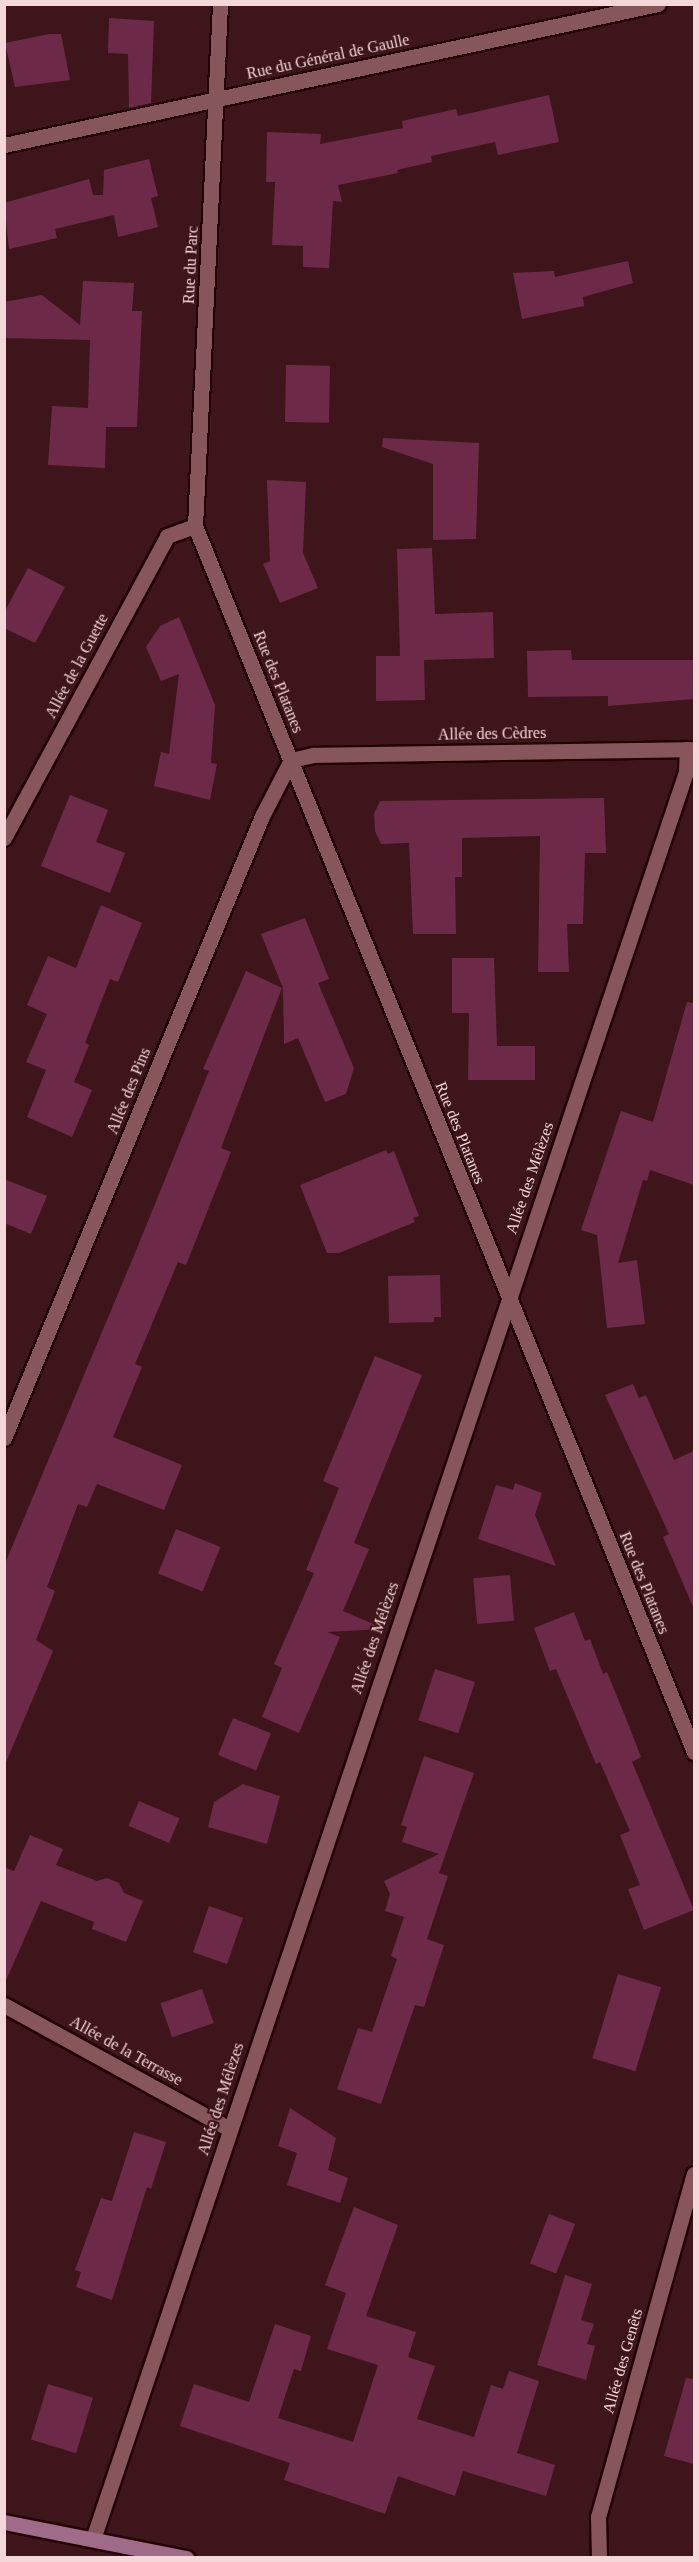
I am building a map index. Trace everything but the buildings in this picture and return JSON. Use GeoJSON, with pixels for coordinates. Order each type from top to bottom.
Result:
{"type":"FeatureCollection","features":[{"type":"Feature","properties":{"kind":"main road"},"geometry":{"type":"LineString","coordinates":[[4,2522],[186,2558]]}},
{"type":"Feature","properties":{"kind":"street","name":"Rue du Parc"},"geometry":{"type":"LineString","coordinates":[[195,526],[220,4]]}},
{"type":"Feature","properties":{"kind":"street","name":"Rue du Général de Gaulle"},"geometry":{"type":"LineString","coordinates":[[4,145],[658,4]]}},
{"type":"Feature","properties":{"kind":"street","name":"Rue des Platanes"},"geometry":{"type":"LineString","coordinates":[[195,526],[508,1300],[694,1752]]}},
{"type":"Feature","properties":{"kind":"street","name":"Allée de la Guette"},"geometry":{"type":"LineString","coordinates":[[4,838],[168,536],[195,526]]}},
{"type":"Feature","properties":{"kind":"street","name":"Allée des Cèdres"},"geometry":{"type":"LineString","coordinates":[[291,760],[313,755],[691,749]]}},
{"type":"Feature","properties":{"kind":"street","name":"Allée des Mélèzes"},"geometry":{"type":"LineString","coordinates":[[93,2539],[686,772],[691,749]]}},
{"type":"Feature","properties":{"kind":"street","name":"Allée des Pins"},"geometry":{"type":"LineString","coordinates":[[4,1438],[258,826],[291,760]]}},
{"type":"Feature","properties":{"kind":"street","name":"Allée de la Terrasse"},"geometry":{"type":"LineString","coordinates":[[4,2005],[230,2128]]}},
{"type":"Feature","properties":{"kind":"street","name":"Allée des Genêts"},"geometry":{"type":"LineString","coordinates":[[599,2558],[598,2517],[694,2174]]}}]}
